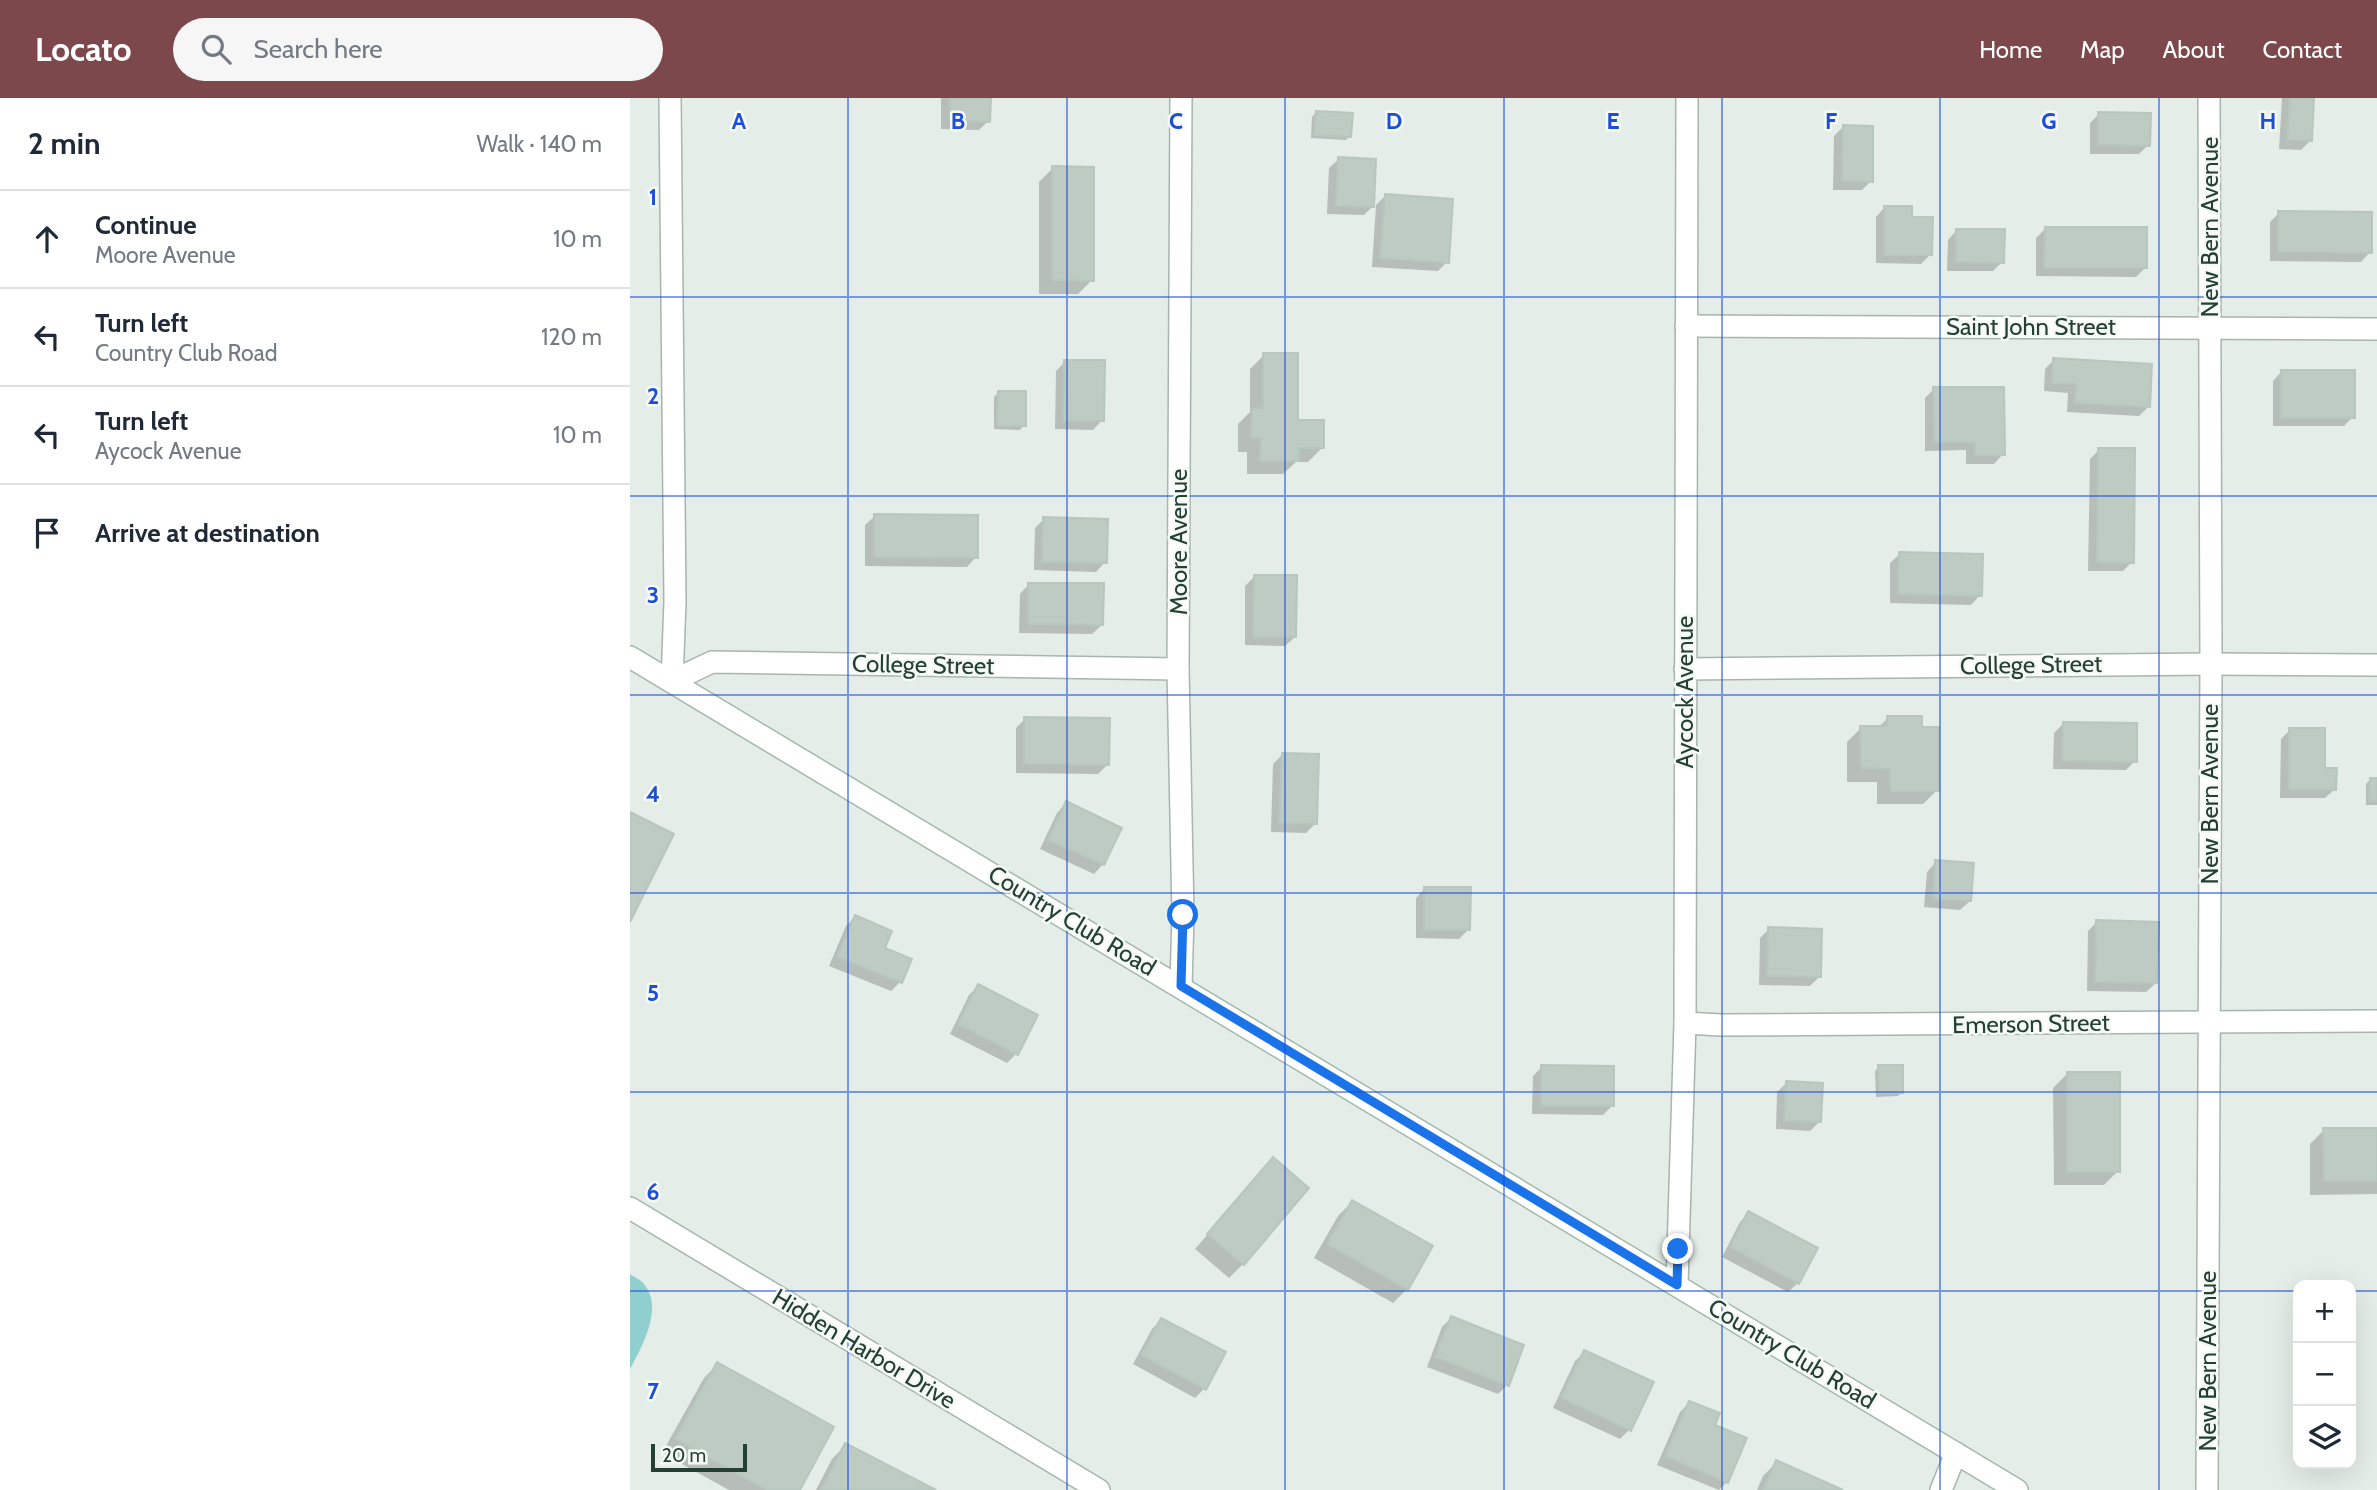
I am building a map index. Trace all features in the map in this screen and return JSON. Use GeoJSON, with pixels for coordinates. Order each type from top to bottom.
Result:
{"type":"FeatureCollection","features":[{"type":"Feature","properties":{"kind":"street"},"geometry":{"type":"LineString","coordinates":[[670,98],[676,602],[672,681]]}},
{"type":"Feature","properties":{"kind":"street","name":"Moore Avenue"},"geometry":{"type":"LineString","coordinates":[[1181,98],[1178,668],[1183,915],[1181,986]]}},
{"type":"Feature","properties":{"kind":"street","name":"Aycock Avenue"},"geometry":{"type":"LineString","coordinates":[[1677,1285],[1685,1023],[1687,98]]}},
{"type":"Feature","properties":{"kind":"street","name":"New Bern Avenue"},"geometry":{"type":"LineString","coordinates":[[2207,1490],[2211,664],[2209,98]]}},
{"type":"Feature","properties":{"kind":"street","name":"Saint John Street"},"geometry":{"type":"LineString","coordinates":[[1686,326],[2377,329]]}},
{"type":"Feature","properties":{"kind":"street","name":"Country Club Road"},"geometry":{"type":"LineString","coordinates":[[630,657],[2017,1490]]}},
{"type":"Feature","properties":{"kind":"street","name":"College Street"},"geometry":{"type":"LineString","coordinates":[[672,681],[712,662],[1178,668]]}},
{"type":"Feature","properties":{"kind":"street","name":"College Street"},"geometry":{"type":"LineString","coordinates":[[1685,669],[2211,664],[2377,666]]}},
{"type":"Feature","properties":{"kind":"street","name":"Emerson Street"},"geometry":{"type":"LineString","coordinates":[[1685,1023],[1721,1026],[2377,1021]]}},
{"type":"Feature","properties":{"kind":"street","name":"Hidden Harbor Drive"},"geometry":{"type":"LineString","coordinates":[[630,1208],[1099,1490]]}},
{"type":"Feature","properties":{"kind":"street"},"geometry":{"type":"LineString","coordinates":[[1941,1490],[1956,1453]]}},
{"type":"Feature","properties":{"kind":"water"},"geometry":{"type":"Polygon","coordinates":[[[630,1274],[644,1284],[650,1294],[652,1316],[630,1369],[630,1274]]]}},
{"type":"Feature","properties":{"kind":"building"},"geometry":{"type":"Polygon","coordinates":[[[950,98],[991,98],[990,122],[949,121],[950,98]]]}},
{"type":"Feature","properties":{"kind":"building"},"geometry":{"type":"Polygon","coordinates":[[[2290,98],[2314,98],[2312,141],[2287,140],[2290,98]]]}},
{"type":"Feature","properties":{"kind":"building"},"geometry":{"type":"Polygon","coordinates":[[[1316,111],[1353,113],[1351,137],[1314,135],[1316,111]]]}},
{"type":"Feature","properties":{"kind":"building"},"geometry":{"type":"Polygon","coordinates":[[[2098,112],[2151,113],[2150,146],[2098,145],[2098,112]]]}},
{"type":"Feature","properties":{"kind":"building"},"geometry":{"type":"Polygon","coordinates":[[[1843,125],[1873,126],[1873,182],[1842,181],[1843,125]]]}},
{"type":"Feature","properties":{"kind":"building"},"geometry":{"type":"Polygon","coordinates":[[[1338,157],[1376,159],[1374,207],[1336,206],[1338,157]]]}},
{"type":"Feature","properties":{"kind":"building"},"geometry":{"type":"Polygon","coordinates":[[[1052,166],[1094,167],[1094,281],[1052,280],[1052,166]]]}},
{"type":"Feature","properties":{"kind":"building"},"geometry":{"type":"Polygon","coordinates":[[[1385,194],[1453,199],[1449,263],[1380,258],[1385,194]]]}},
{"type":"Feature","properties":{"kind":"building"},"geometry":{"type":"Polygon","coordinates":[[[1884,206],[1912,206],[1912,217],[1933,217],[1932,255],[1884,255],[1884,206]]]}},
{"type":"Feature","properties":{"kind":"building"},"geometry":{"type":"Polygon","coordinates":[[[2278,211],[2372,212],[2372,253],[2278,252],[2278,211]]]}},
{"type":"Feature","properties":{"kind":"building"},"geometry":{"type":"Polygon","coordinates":[[[2045,227],[2147,227],[2147,268],[2044,268],[2045,227]]]}},
{"type":"Feature","properties":{"kind":"building"},"geometry":{"type":"Polygon","coordinates":[[[1956,229],[2005,229],[2004,263],[1956,262],[1956,229]]]}},
{"type":"Feature","properties":{"kind":"building"},"geometry":{"type":"Polygon","coordinates":[[[1263,353],[1298,353],[1298,420],[1324,420],[1324,448],[1299,448],[1299,461],[1260,461],[1261,438],[1251,438],[1252,408],[1263,408],[1263,353]]]}},
{"type":"Feature","properties":{"kind":"building"},"geometry":{"type":"Polygon","coordinates":[[[2053,358],[2152,364],[2150,407],[2075,403],[2076,384],[2052,383],[2053,358]]]}},
{"type":"Feature","properties":{"kind":"building"},"geometry":{"type":"Polygon","coordinates":[[[1064,360],[1105,360],[1104,421],[1063,421],[1064,360]]]}},
{"type":"Feature","properties":{"kind":"building"},"geometry":{"type":"Polygon","coordinates":[[[2281,370],[2355,370],[2355,418],[2281,418],[2281,370]]]}},
{"type":"Feature","properties":{"kind":"building"},"geometry":{"type":"Polygon","coordinates":[[[1933,387],[2004,387],[2005,455],[1975,455],[1975,442],[1934,442],[1933,387]]]}},
{"type":"Feature","properties":{"kind":"building"},"geometry":{"type":"Polygon","coordinates":[[[998,391],[1026,391],[1026,426],[997,426],[998,391]]]}},
{"type":"Feature","properties":{"kind":"building"},"geometry":{"type":"Polygon","coordinates":[[[2098,448],[2135,448],[2134,563],[2097,562],[2098,448]]]}},
{"type":"Feature","properties":{"kind":"building"},"geometry":{"type":"Polygon","coordinates":[[[874,514],[978,515],[978,558],[874,557],[874,514]]]}},
{"type":"Feature","properties":{"kind":"building"},"geometry":{"type":"Polygon","coordinates":[[[1043,517],[1108,519],[1107,563],[1042,562],[1043,517]]]}},
{"type":"Feature","properties":{"kind":"building"},"geometry":{"type":"Polygon","coordinates":[[[1899,552],[1983,554],[1982,596],[1898,594],[1899,552]]]}},
{"type":"Feature","properties":{"kind":"building"},"geometry":{"type":"Polygon","coordinates":[[[1254,575],[1297,575],[1296,637],[1253,637],[1254,575]]]}},
{"type":"Feature","properties":{"kind":"building"},"geometry":{"type":"Polygon","coordinates":[[[1028,583],[1104,583],[1103,625],[1028,624],[1028,583]]]}},
{"type":"Feature","properties":{"kind":"building"},"geometry":{"type":"Polygon","coordinates":[[[1887,716],[1922,716],[1922,727],[1939,727],[1939,791],[1891,791],[1890,769],[1861,768],[1860,726],[1887,726],[1887,716]]]}},
{"type":"Feature","properties":{"kind":"building"},"geometry":{"type":"Polygon","coordinates":[[[1024,717],[1110,718],[1109,765],[1024,764],[1024,717]]]}},
{"type":"Feature","properties":{"kind":"building"},"geometry":{"type":"Polygon","coordinates":[[[2063,722],[2137,723],[2137,762],[2062,761],[2063,722]]]}},
{"type":"Feature","properties":{"kind":"building"},"geometry":{"type":"Polygon","coordinates":[[[2289,728],[2325,728],[2325,768],[2337,768],[2336,790],[2289,789],[2289,728]]]}},
{"type":"Feature","properties":{"kind":"building"},"geometry":{"type":"Polygon","coordinates":[[[1282,753],[1319,754],[1317,824],[1279,823],[1282,753]]]}},
{"type":"Feature","properties":{"kind":"building"},"geometry":{"type":"Polygon","coordinates":[[[2370,778],[2377,778],[2377,801],[2369,801],[2370,778]]]}},
{"type":"Feature","properties":{"kind":"building"},"geometry":{"type":"Polygon","coordinates":[[[1066,801],[1122,828],[1104,865],[1048,840],[1066,801]]]}},
{"type":"Feature","properties":{"kind":"building"},"geometry":{"type":"Polygon","coordinates":[[[630,812],[674,834],[630,922],[630,812]]]}},
{"type":"Feature","properties":{"kind":"building"},"geometry":{"type":"Polygon","coordinates":[[[1935,860],[1974,863],[1971,901],[1933,899],[1935,860]]]}},
{"type":"Feature","properties":{"kind":"building"},"geometry":{"type":"Polygon","coordinates":[[[1424,887],[1471,887],[1470,930],[1424,930],[1424,887]]]}},
{"type":"Feature","properties":{"kind":"building"},"geometry":{"type":"Polygon","coordinates":[[[855,915],[892,931],[885,948],[912,959],[902,983],[837,957],[855,915]]]}},
{"type":"Feature","properties":{"kind":"building"},"geometry":{"type":"Polygon","coordinates":[[[2096,920],[2159,922],[2157,983],[2095,982],[2096,920]]]}},
{"type":"Feature","properties":{"kind":"building"},"geometry":{"type":"Polygon","coordinates":[[[1768,927],[1822,929],[1821,977],[1767,976],[1768,927]]]}},
{"type":"Feature","properties":{"kind":"building"},"geometry":{"type":"Polygon","coordinates":[[[978,984],[1038,1015],[1018,1055],[958,1024],[978,984]]]}},
{"type":"Feature","properties":{"kind":"building"},"geometry":{"type":"Polygon","coordinates":[[[1541,1065],[1614,1066],[1614,1106],[1541,1106],[1541,1065]]]}},
{"type":"Feature","properties":{"kind":"building"},"geometry":{"type":"Polygon","coordinates":[[[1878,1065],[1903,1065],[1903,1093],[1879,1093],[1878,1065]]]}},
{"type":"Feature","properties":{"kind":"building"},"geometry":{"type":"Polygon","coordinates":[[[2067,1072],[2120,1072],[2120,1172],[2067,1172],[2067,1072]]]}},
{"type":"Feature","properties":{"kind":"building"},"geometry":{"type":"Polygon","coordinates":[[[1786,1081],[1823,1083],[1821,1122],[1784,1121],[1786,1081]]]}},
{"type":"Feature","properties":{"kind":"building"},"geometry":{"type":"Polygon","coordinates":[[[2323,1128],[2377,1128],[2377,1181],[2324,1181],[2323,1128]]]}},
{"type":"Feature","properties":{"kind":"building"},"geometry":{"type":"Polygon","coordinates":[[[1273,1157],[1309,1188],[1244,1265],[1207,1234],[1273,1157]]]}},
{"type":"Feature","properties":{"kind":"building"},"geometry":{"type":"Polygon","coordinates":[[[1352,1200],[1433,1246],[1408,1290],[1327,1244],[1352,1200]]]}},
{"type":"Feature","properties":{"kind":"building"},"geometry":{"type":"Polygon","coordinates":[[[1748,1211],[1818,1248],[1799,1284],[1730,1247],[1748,1211]]]}},
{"type":"Feature","properties":{"kind":"building"},"geometry":{"type":"Polygon","coordinates":[[[1451,1316],[1524,1345],[1509,1386],[1435,1357],[1451,1316]]]}},
{"type":"Feature","properties":{"kind":"building"},"geometry":{"type":"Polygon","coordinates":[[[1161,1318],[1226,1352],[1206,1390],[1141,1355],[1161,1318]]]}},
{"type":"Feature","properties":{"kind":"building"},"geometry":{"type":"Polygon","coordinates":[[[1584,1350],[1654,1382],[1631,1431],[1561,1398],[1584,1350]]]}},
{"type":"Feature","properties":{"kind":"building"},"geometry":{"type":"Polygon","coordinates":[[[717,1362],[834,1427],[800,1490],[767,1490],[675,1439],[717,1362]]]}},
{"type":"Feature","properties":{"kind":"building"},"geometry":{"type":"Polygon","coordinates":[[[1689,1401],[1720,1413],[1715,1425],[1747,1438],[1728,1483],[1665,1456],[1689,1401]]]}},
{"type":"Feature","properties":{"kind":"building"},"geometry":{"type":"Polygon","coordinates":[[[845,1443],[936,1490],[821,1490],[845,1443]]]}},
{"type":"Feature","properties":{"kind":"building"},"geometry":{"type":"Polygon","coordinates":[[[1776,1460],[1843,1490],[1763,1490],[1776,1460]]]}},
{"type":"Feature","properties":{"kind":"route"},"geometry":{"type":"LineString","coordinates":[[1183,915],[1181,986],[1677,1285],[1678,1249]]}}]}
